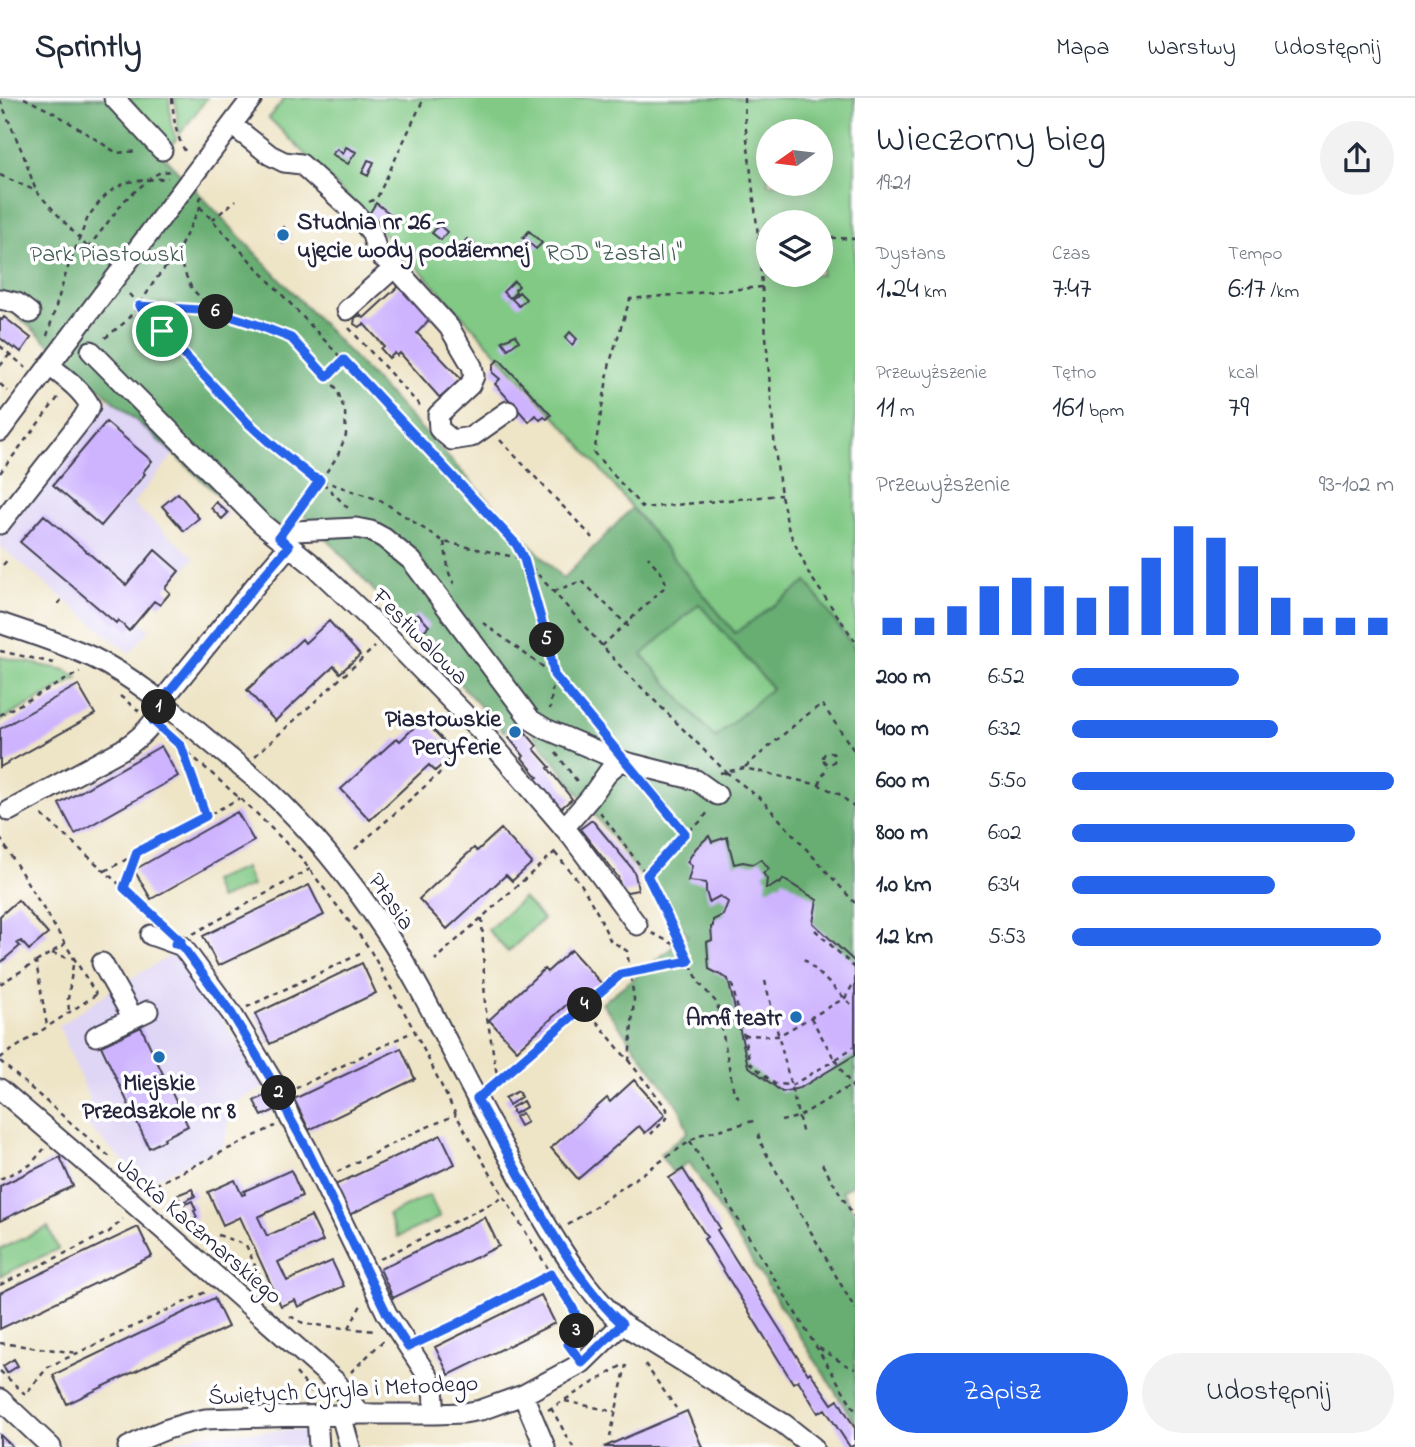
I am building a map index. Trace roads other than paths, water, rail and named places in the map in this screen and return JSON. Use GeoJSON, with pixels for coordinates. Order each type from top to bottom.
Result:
{"type":"FeatureCollection","features":[{"type":"Feature","properties":{"kind":"street"},"geometry":{"type":"LineString","coordinates":[[114,98],[162,150]]}},
{"type":"Feature","properties":{"kind":"street"},"geometry":{"type":"LineString","coordinates":[[0,431],[252,98]]}},
{"type":"Feature","properties":{"kind":"street"},"geometry":{"type":"LineString","coordinates":[[232,125],[270,155],[284,162],[301,164],[354,212],[371,232],[378,254],[395,267],[449,327],[472,366],[474,376],[470,385],[438,417],[439,429],[452,440],[471,437],[508,411]]}},
{"type":"Feature","properties":{"kind":"street"},"geometry":{"type":"LineString","coordinates":[[347,310],[395,267]]}},
{"type":"Feature","properties":{"kind":"street"},"geometry":{"type":"LineString","coordinates":[[0,299],[17,303],[30,313]]}},
{"type":"Feature","properties":{"kind":"street","name":"Festiwalowa"},"geometry":{"type":"LineString","coordinates":[[91,351],[261,523],[313,565],[484,733],[568,833],[636,925]]}},
{"type":"Feature","properties":{"kind":"street"},"geometry":{"type":"LineString","coordinates":[[0,524],[90,406],[86,398],[49,365]]}},
{"type":"Feature","properties":{"kind":"street"},"geometry":{"type":"LineString","coordinates":[[9,811],[123,750],[136,740],[153,721],[161,702],[259,581],[284,542],[295,531],[356,528],[371,531],[384,538],[412,561],[531,720],[623,762],[696,779],[717,795]]}},
{"type":"Feature","properties":{"kind":"street","name":"Ptasia"},"geometry":{"type":"LineString","coordinates":[[0,623],[96,659],[120,673],[161,702],[267,790],[338,866],[386,932],[416,981],[477,1099],[553,1235],[604,1307],[622,1324],[784,1424],[813,1447]]}},
{"type":"Feature","properties":{"kind":"street"},"geometry":{"type":"LineString","coordinates":[[568,833],[609,771],[623,762]]}},
{"type":"Feature","properties":{"kind":"street"},"geometry":{"type":"LineString","coordinates":[[157,929],[175,944],[182,946],[232,1014],[281,1096],[387,1314],[429,1378],[433,1389],[435,1414]]}},
{"type":"Feature","properties":{"kind":"street"},"geometry":{"type":"LineString","coordinates":[[96,1036],[141,1014],[102,963]]}},
{"type":"Feature","properties":{"kind":"street","name":"Jacka Kaczmarskiego"},"geometry":{"type":"LineString","coordinates":[[0,1089],[55,1136],[141,1198],[336,1381],[360,1414]]}},
{"type":"Feature","properties":{"kind":"street","name":"Świętych Cyryla i Metodego"},"geometry":{"type":"LineString","coordinates":[[128,1447],[157,1432],[205,1419],[435,1414],[481,1410],[523,1395],[582,1363],[622,1324]]}},
{"type":"Feature","properties":{"kind":"street"},"geometry":{"type":"LineString","coordinates":[[523,1395],[545,1447]]}},
{"type":"Feature","properties":{"kind":"street"},"geometry":{"type":"LineString","coordinates":[[0,1399],[51,1447]]}},
{"type":"Feature","properties":{"kind":"street"},"geometry":{"type":"LineString","coordinates":[[341,1415],[349,1447]]}},
{"type":"Feature","properties":{"kind":"street"},"geometry":{"type":"LineString","coordinates":[[317,1416],[320,1447]]}},
{"type":"Feature","properties":{"kind":"place","name":"Studnia nr 26 - ujęcie wody podziemnej"},"geometry":{"type":"Point","coordinates":[283,235]}},
{"type":"Feature","properties":{"kind":"place","name":"Piastowskie Peryferie"},"geometry":{"type":"Point","coordinates":[515,732]}},
{"type":"Feature","properties":{"kind":"place","name":"Amfiteatr"},"geometry":{"type":"Point","coordinates":[796,1017]}},
{"type":"Feature","properties":{"kind":"place","name":"Miejskie Przedszkole nr 8"},"geometry":{"type":"Point","coordinates":[159,1057]}},
{"type":"Feature","properties":{"kind":"park label","name":"ROD \"Zastal I\""},"geometry":{"type":"Point","coordinates":[614,252]}},
{"type":"Feature","properties":{"kind":"park label","name":"Park Piastowski"},"geometry":{"type":"Point","coordinates":[107,253]}}]}
